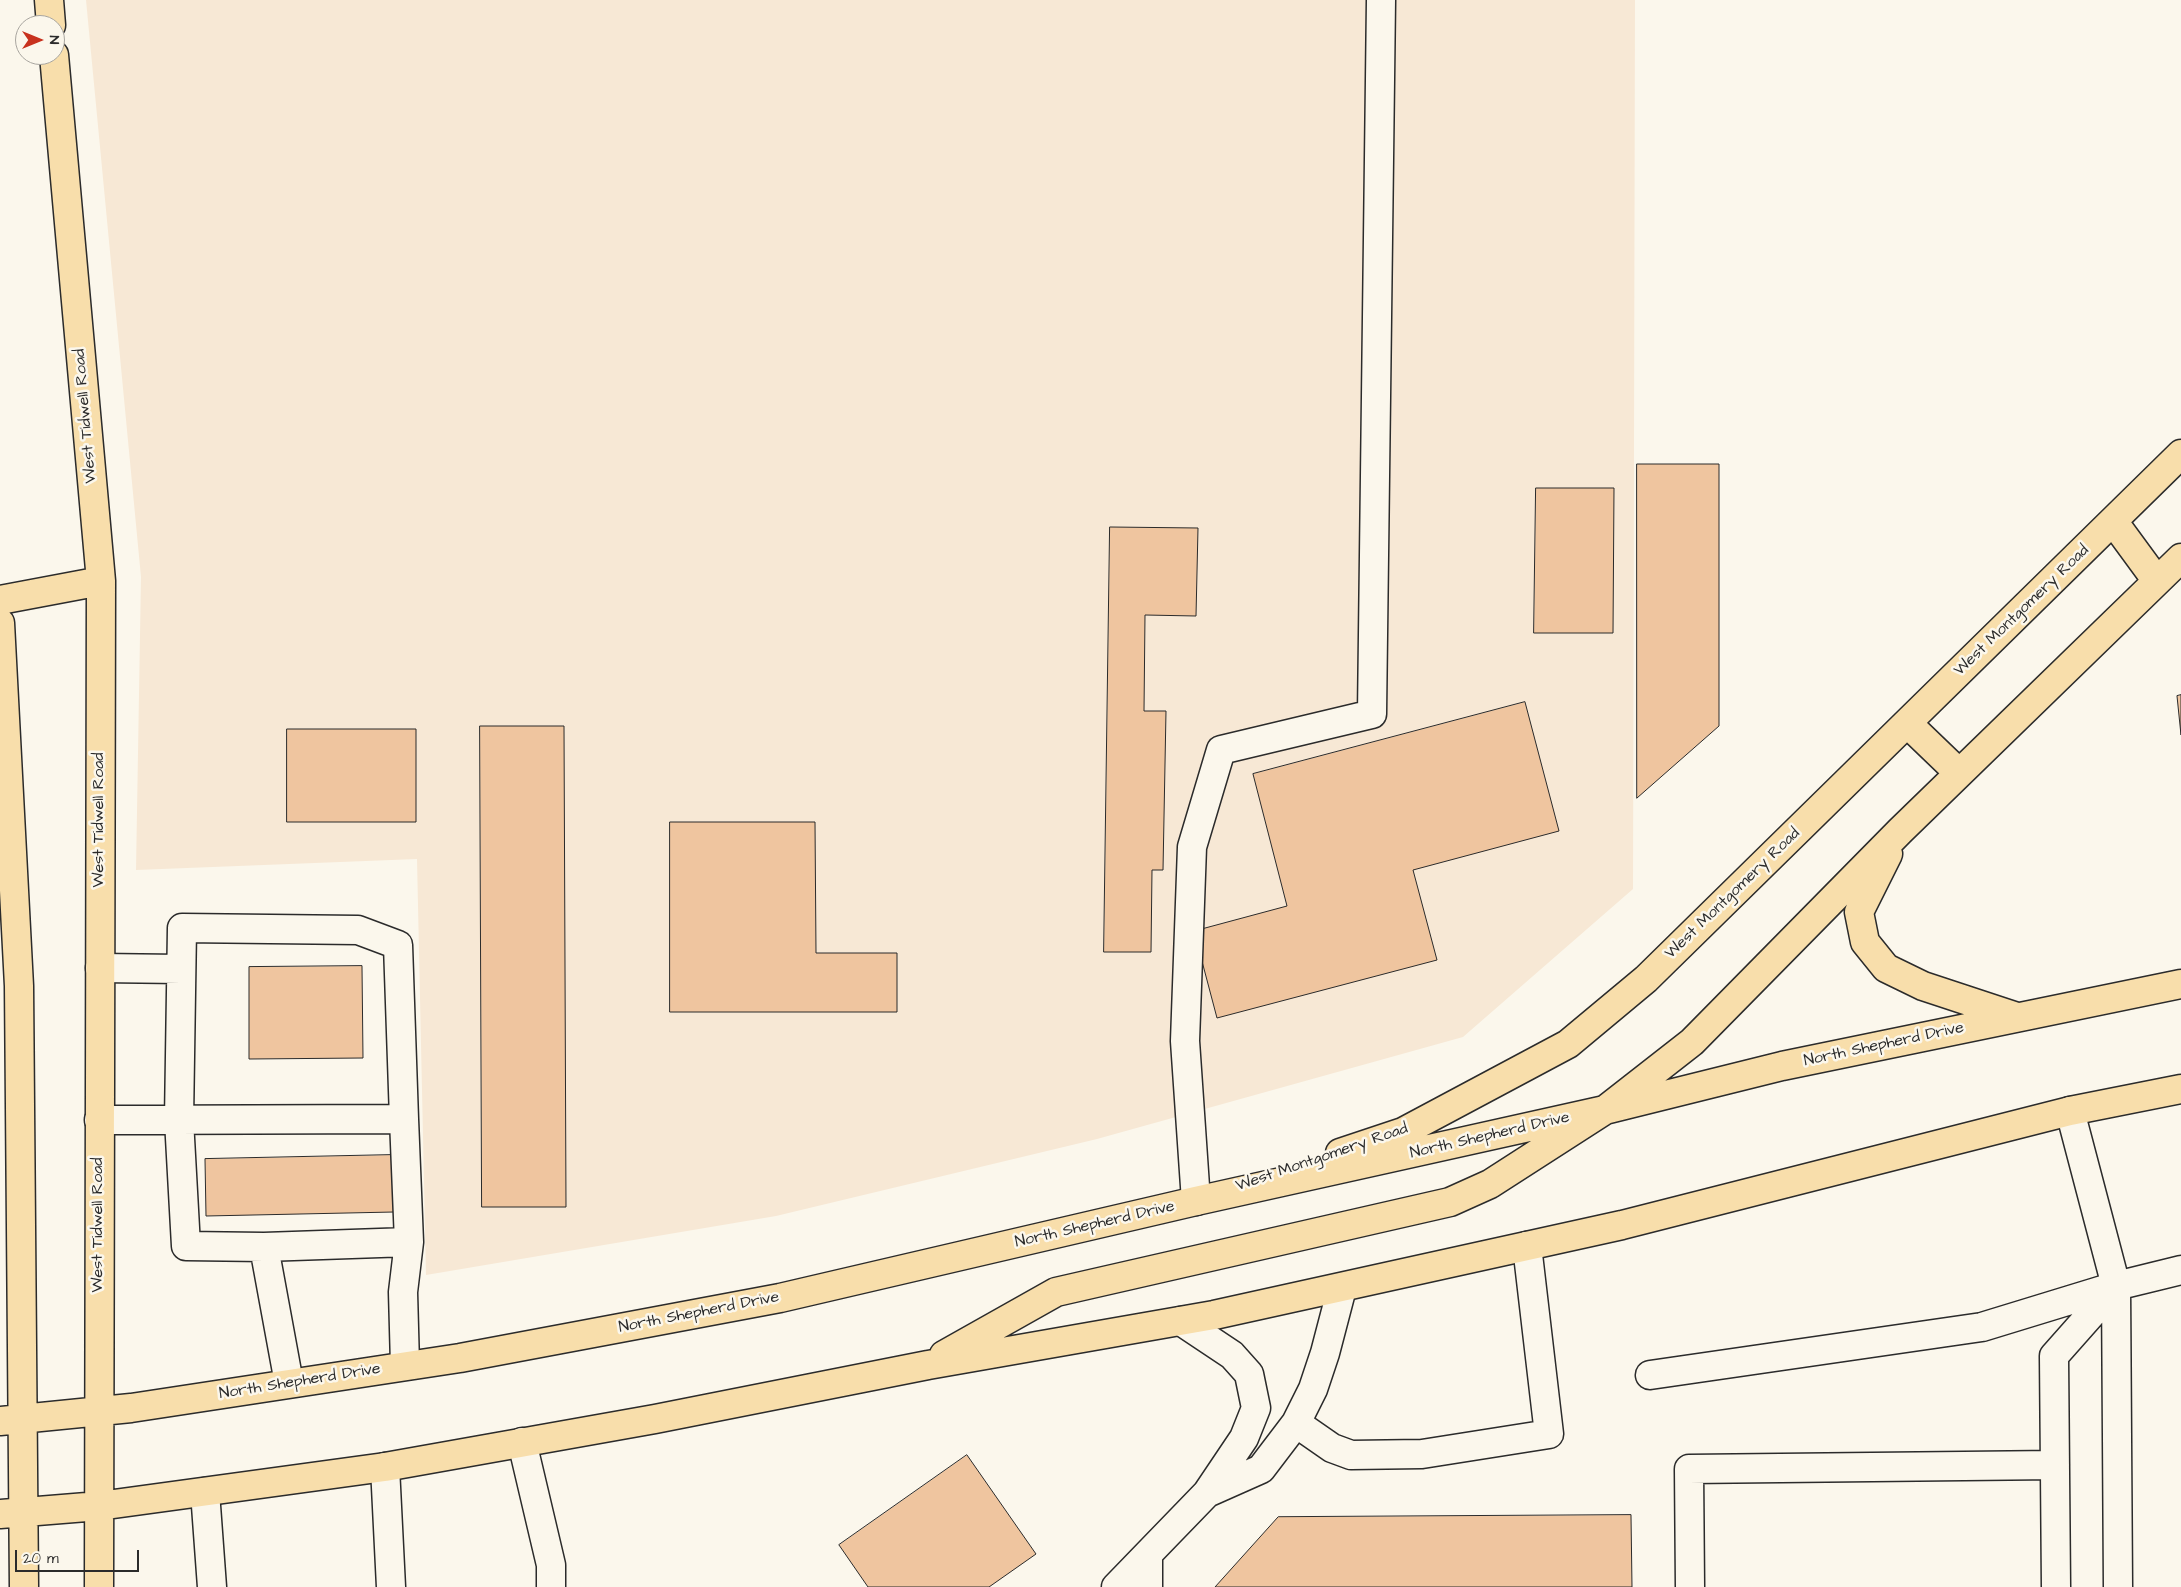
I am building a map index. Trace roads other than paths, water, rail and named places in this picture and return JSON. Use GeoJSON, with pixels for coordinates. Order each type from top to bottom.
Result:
{"type":"FeatureCollection","features":[{"type":"Feature","properties":{"kind":"main road"},"geometry":{"type":"LineString","coordinates":[[49,0],[50,15]]}},
{"type":"Feature","properties":{"kind":"main road","name":"West Tidwell Road"},"geometry":{"type":"LineString","coordinates":[[55,65],[101,581],[99,1587]]}},
{"type":"Feature","properties":{"kind":"main road","name":"West Montgomery Road"},"geometry":{"type":"LineString","coordinates":[[1196,1201],[1403,1132],[1568,1044],[1646,979],[2181,454]]}},
{"type":"Feature","properties":{"kind":"main road"},"geometry":{"type":"LineString","coordinates":[[2114,521],[2158,581]]}},
{"type":"Feature","properties":{"kind":"main road"},"geometry":{"type":"LineString","coordinates":[[928,1365],[1056,1292],[1450,1202],[1490,1184],[1605,1110],[1692,1042],[1900,831],[2181,558]]}},
{"type":"Feature","properties":{"kind":"main road"},"geometry":{"type":"LineString","coordinates":[[0,600],[101,581]]}},
{"type":"Feature","properties":{"kind":"main road"},"geometry":{"type":"LineString","coordinates":[[0,623],[19,986],[11,1513],[24,1587]]}},
{"type":"Feature","properties":{"kind":"main road"},"geometry":{"type":"LineString","coordinates":[[1907,723],[1959,773]]}},
{"type":"Feature","properties":{"kind":"main road"},"geometry":{"type":"LineString","coordinates":[[1900,831],[1859,912],[1865,942],[1886,968],[1923,986],[2018,1018]]}},
{"type":"Feature","properties":{"kind":"main road","name":"North Shepherd Drive"},"geometry":{"type":"LineString","coordinates":[[11,1419],[99,1412],[460,1358],[780,1298],[1196,1201],[1605,1110],[1782,1066],[2181,984]]}},
{"type":"Feature","properties":{"kind":"main road"},"geometry":{"type":"LineString","coordinates":[[11,1513],[99,1506],[385,1467],[655,1419],[928,1365],[1181,1320],[1342,1288],[1632,1222],[2070,1111],[2181,1089]]}},
{"type":"Feature","properties":{"kind":"street"},"geometry":{"type":"LineString","coordinates":[[1196,1201],[1185,1041],[1192,847],[1221,750],[1372,714],[1381,0]]}},
{"type":"Feature","properties":{"kind":"street"},"geometry":{"type":"LineString","coordinates":[[405,1366],[403,1292],[409,1242],[398,945],[358,930],[182,928],[179,1120],[186,1246],[264,1247],[409,1242]]}},
{"type":"Feature","properties":{"kind":"street"},"geometry":{"type":"LineString","coordinates":[[100,968],[181,969]]}},
{"type":"Feature","properties":{"kind":"street"},"geometry":{"type":"LineString","coordinates":[[2070,1111],[2116,1286],[2118,1587]]}},
{"type":"Feature","properties":{"kind":"street"},"geometry":{"type":"LineString","coordinates":[[99,1120],[404,1119]]}},
{"type":"Feature","properties":{"kind":"street"},"geometry":{"type":"LineString","coordinates":[[1296,1423],[1332,1448],[1351,1455],[1422,1454],[1549,1434],[1527,1246]]}},
{"type":"Feature","properties":{"kind":"street"},"geometry":{"type":"LineString","coordinates":[[264,1247],[289,1384]]}},
{"type":"Feature","properties":{"kind":"street"},"geometry":{"type":"LineString","coordinates":[[1650,1375],[1982,1327],[2116,1286],[2181,1270]]}},
{"type":"Feature","properties":{"kind":"street"},"geometry":{"type":"LineString","coordinates":[[2056,1587],[2054,1356],[2116,1286]]}},
{"type":"Feature","properties":{"kind":"street"},"geometry":{"type":"LineString","coordinates":[[1207,1493],[1261,1469],[1296,1423],[1313,1389],[1325,1353],[1342,1288]]}},
{"type":"Feature","properties":{"kind":"street"},"geometry":{"type":"LineString","coordinates":[[1116,1587],[1207,1493],[1244,1438],[1256,1408],[1249,1374],[1232,1355],[1181,1320]]}},
{"type":"Feature","properties":{"kind":"street"},"geometry":{"type":"LineString","coordinates":[[522,1442],[550,1565],[551,1587]]}},
{"type":"Feature","properties":{"kind":"street"},"geometry":{"type":"LineString","coordinates":[[1690,1587],[1689,1469],[2055,1465]]}},
{"type":"Feature","properties":{"kind":"street"},"geometry":{"type":"LineString","coordinates":[[385,1467],[391,1587]]}},
{"type":"Feature","properties":{"kind":"street"},"geometry":{"type":"LineString","coordinates":[[204,1492],[212,1587]]}},
{"type":"Feature","properties":{"kind":"street"},"geometry":{"type":"LineString","coordinates":[[1148,1554],[1148,1587]]}}]}
